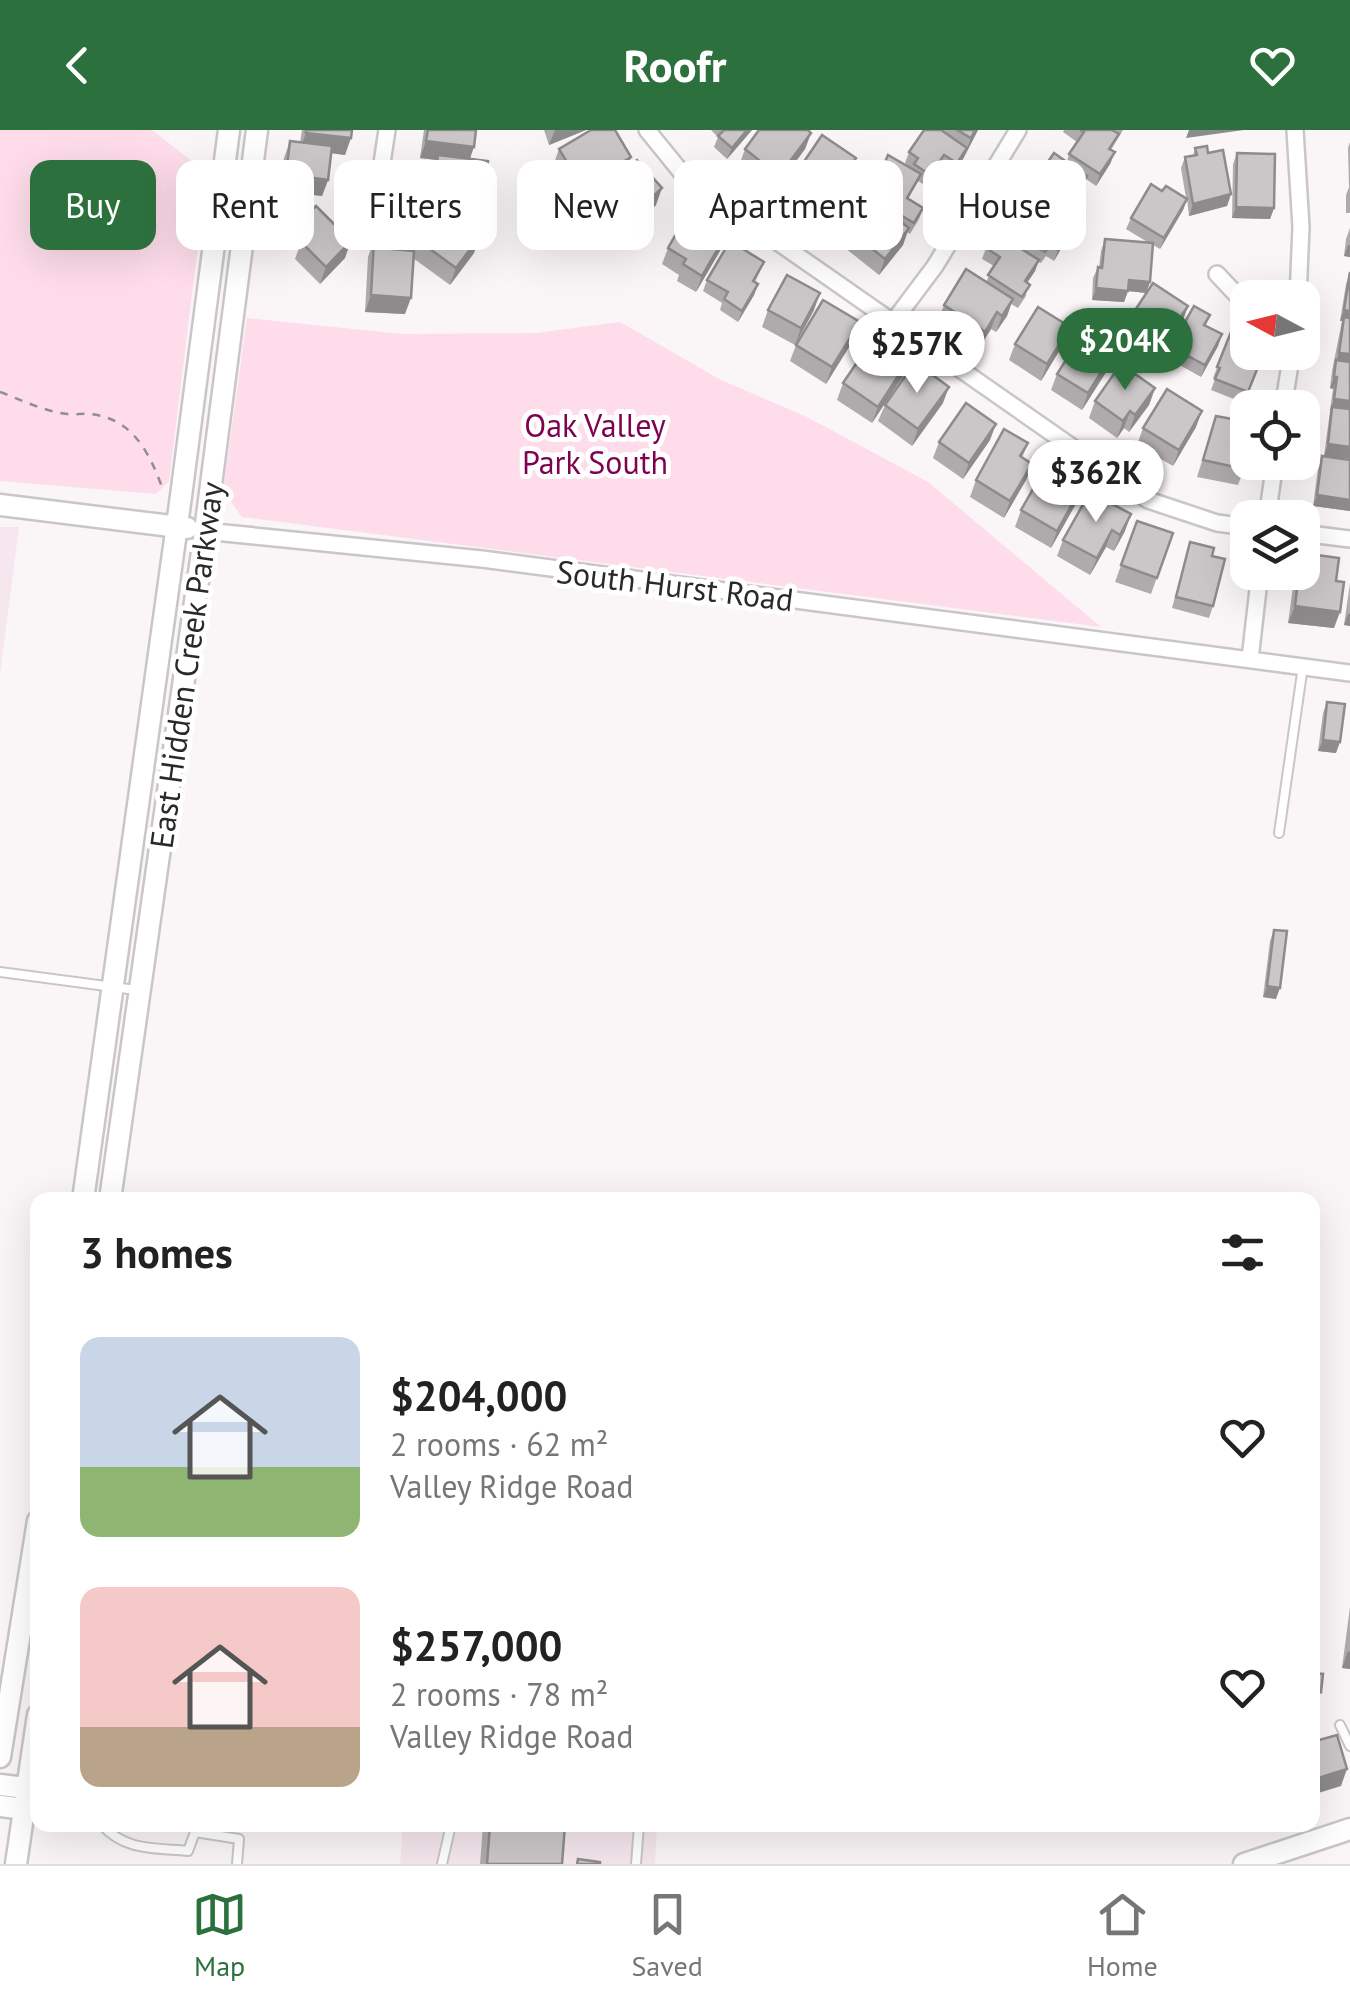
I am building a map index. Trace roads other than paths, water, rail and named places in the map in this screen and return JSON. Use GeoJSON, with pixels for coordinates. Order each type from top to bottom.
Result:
{"type":"FeatureCollection","features":[{"type":"Feature","properties":{"kind":"main road","name":"East Hidden Creek Parkway"},"geometry":{"type":"LineString","coordinates":[[83,1192],[177,527],[228,130]]}},
{"type":"Feature","properties":{"kind":"main road","name":"East Hidden Creek Parkway"},"geometry":{"type":"LineString","coordinates":[[111,1192],[257,130]]}},
{"type":"Feature","properties":{"kind":"main road","name":"South Hurst Road"},"geometry":{"type":"LineString","coordinates":[[0,505],[205,530]]}},
{"type":"Feature","properties":{"kind":"main road"},"geometry":{"type":"LineString","coordinates":[[0,1757],[30,1573]]}},
{"type":"Feature","properties":{"kind":"main road"},"geometry":{"type":"LineString","coordinates":[[0,1701],[16,1607],[28,1586]]}},
{"type":"Feature","properties":{"kind":"main road"},"geometry":{"type":"LineString","coordinates":[[0,1785],[29,1797]]}},
{"type":"Feature","properties":{"kind":"main road"},"geometry":{"type":"LineString","coordinates":[[0,1806],[29,1797]]}},
{"type":"Feature","properties":{"kind":"main road"},"geometry":{"type":"LineString","coordinates":[[16,1864],[29,1797]]}},
{"type":"Feature","properties":{"kind":"main road"},"geometry":{"type":"LineString","coordinates":[[1244,1864],[1350,1829]]}},
{"type":"Feature","properties":{"kind":"street"},"geometry":{"type":"LineString","coordinates":[[382,160],[387,130]]}},
{"type":"Feature","properties":{"kind":"street"},"geometry":{"type":"LineString","coordinates":[[647,130],[686,178],[1148,500],[1230,525]]}},
{"type":"Feature","properties":{"kind":"street"},"geometry":{"type":"LineString","coordinates":[[893,322],[935,266],[1018,130]]}},
{"type":"Feature","properties":{"kind":"street"},"geometry":{"type":"LineString","coordinates":[[1295,130],[1301,227],[1299,280]]}},
{"type":"Feature","properties":{"kind":"street"},"geometry":{"type":"LineString","coordinates":[[1217,274],[1230,288]]}},
{"type":"Feature","properties":{"kind":"street","name":"South Hurst Road"},"geometry":{"type":"LineString","coordinates":[[205,530],[482,560],[1350,672]]}},
{"type":"Feature","properties":{"kind":"street"},"geometry":{"type":"LineString","coordinates":[[1320,535],[1350,538]]}},
{"type":"Feature","properties":{"kind":"street"},"geometry":{"type":"LineString","coordinates":[[1250,659],[1258,590]]}},
{"type":"Feature","properties":{"kind":"lane"},"geometry":{"type":"LineString","coordinates":[[1279,833],[1303,666]]}},
{"type":"Feature","properties":{"kind":"lane"},"geometry":{"type":"LineString","coordinates":[[0,972],[140,991]]}},
{"type":"Feature","properties":{"kind":"lane"},"geometry":{"type":"LineString","coordinates":[[1340,1725],[1350,1746]]}},
{"type":"Feature","properties":{"kind":"lane"},"geometry":{"type":"LineString","coordinates":[[108,1832],[127,1845],[188,1851],[193,1832]]}},
{"type":"Feature","properties":{"kind":"lane"},"geometry":{"type":"LineString","coordinates":[[210,1832],[239,1839]]}},
{"type":"Feature","properties":{"kind":"lane"},"geometry":{"type":"LineString","coordinates":[[237,1864],[240,1832]]}},
{"type":"Feature","properties":{"kind":"lane"},"geometry":{"type":"LineString","coordinates":[[442,1864],[449,1832]]}},
{"type":"Feature","properties":{"kind":"lane"},"geometry":{"type":"LineString","coordinates":[[636,1864],[639,1832]]}},
{"type":"Feature","properties":{"kind":"park label","name":"Oak Valley Park South"},"geometry":{"type":"Point","coordinates":[595,444]}}]}
